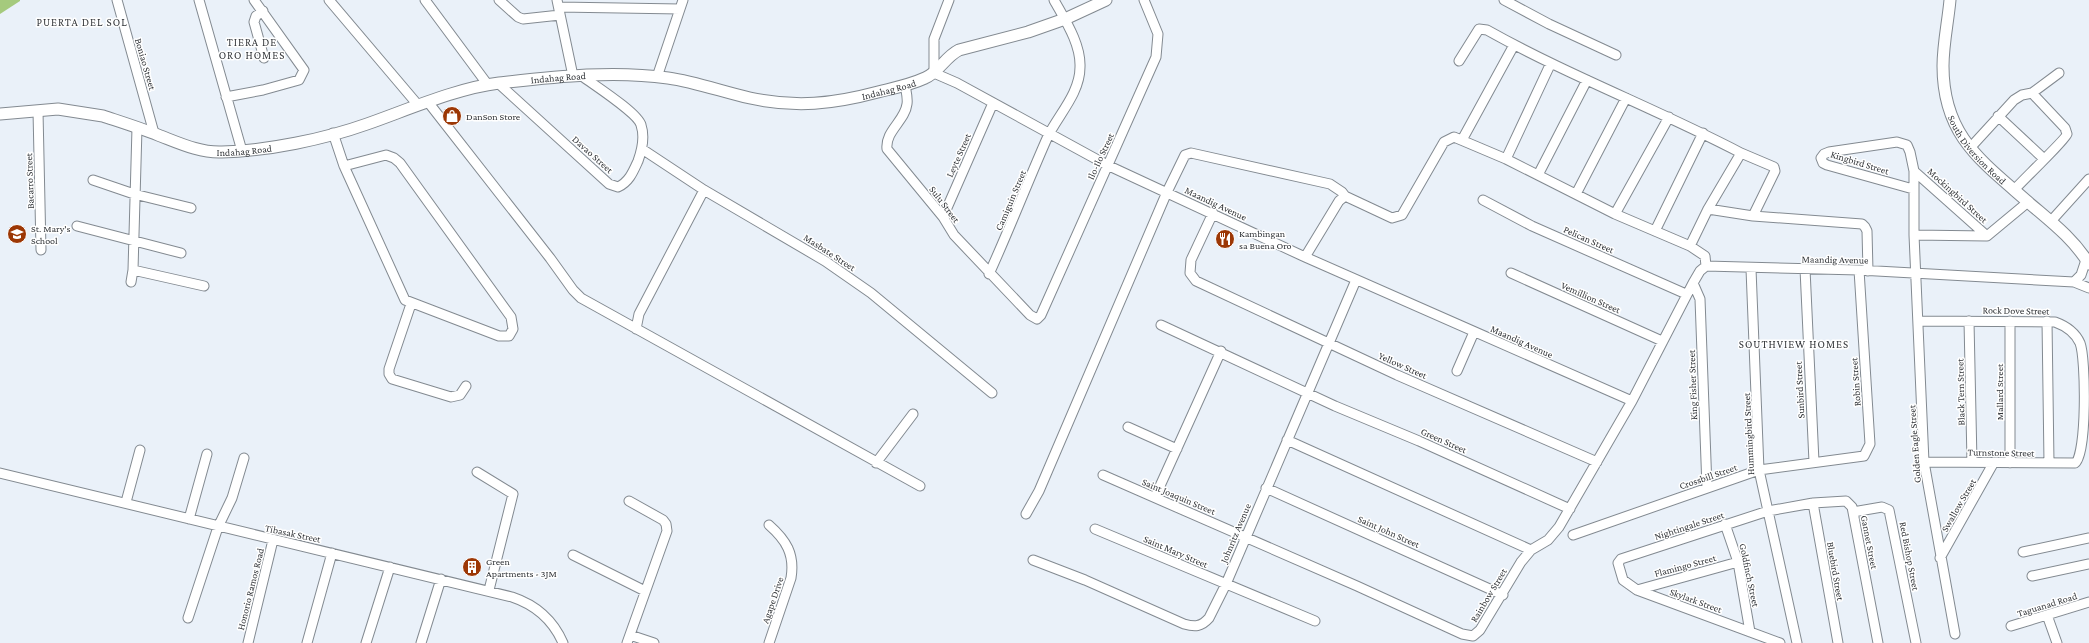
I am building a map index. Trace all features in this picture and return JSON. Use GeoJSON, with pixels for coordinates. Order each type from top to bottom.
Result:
{"type":"FeatureCollection","features":[{"type":"Feature","properties":{"kind":"main road","name":"Indahag Road"},"geometry":{"type":"LineString","coordinates":[[0,114],[58,109],[90,113],[103,116],[201,150],[219,152],[242,151],[299,142],[364,125],[423,104],[493,84],[578,76],[617,74],[657,77],[687,82],[751,99],[785,104],[811,105],[836,102],[905,85],[934,73],[950,54],[959,50],[1014,36],[1065,19],[1106,0]]}},
{"type":"Feature","properties":{"kind":"main road","name":"South Diversion Road"},"geometry":{"type":"LineString","coordinates":[[1950,0],[1943,65],[1944,86],[1948,106],[1955,127],[1970,148],[2028,202],[2052,220],[2088,262]]}},
{"type":"Feature","properties":{"kind":"street","name":"Boniao Street"},"geometry":{"type":"LineString","coordinates":[[116,0],[154,134]]}},
{"type":"Feature","properties":{"kind":"street"},"geometry":{"type":"LineString","coordinates":[[199,0],[242,151]]}},
{"type":"Feature","properties":{"kind":"street"},"geometry":{"type":"LineString","coordinates":[[226,97],[299,80],[304,70],[301,62],[254,0]]}},
{"type":"Feature","properties":{"kind":"street"},"geometry":{"type":"LineString","coordinates":[[329,0],[423,104],[541,246],[573,290],[589,304],[920,486]]}},
{"type":"Feature","properties":{"kind":"street"},"geometry":{"type":"LineString","coordinates":[[425,0],[493,84]]}},
{"type":"Feature","properties":{"kind":"street"},"geometry":{"type":"LineString","coordinates":[[499,0],[518,17],[523,19],[558,7],[681,4],[657,77]]}},
{"type":"Feature","properties":{"kind":"street"},"geometry":{"type":"LineString","coordinates":[[934,73],[934,39],[949,0]]}},
{"type":"Feature","properties":{"kind":"street","name":"Camiguin Street"},"geometry":{"type":"LineString","coordinates":[[989,274],[1012,225],[1049,134],[1074,92],[1080,73],[1078,49],[1065,19],[1054,0]]}},
{"type":"Feature","properties":{"kind":"street","name":"Ilo-Ilo Street"},"geometry":{"type":"LineString","coordinates":[[1037,319],[1041,315],[1156,57],[1158,34],[1144,0]]}},
{"type":"Feature","properties":{"kind":"street"},"geometry":{"type":"LineString","coordinates":[[1504,0],[1549,24],[1616,55]]}},
{"type":"Feature","properties":{"kind":"street"},"geometry":{"type":"LineString","coordinates":[[558,7],[578,76]]}},
{"type":"Feature","properties":{"kind":"street"},"geometry":{"type":"LineString","coordinates":[[263,11],[254,19],[264,58]]}},
{"type":"Feature","properties":{"kind":"street"},"geometry":{"type":"LineString","coordinates":[[1459,61],[1475,35],[1482,29],[1550,65],[1670,117],[1741,153],[1774,167],[1775,171],[1753,216],[1708,209]]}},
{"type":"Feature","properties":{"kind":"street"},"geometry":{"type":"LineString","coordinates":[[1462,140],[1514,45]]}},
{"type":"Feature","properties":{"kind":"street"},"geometry":{"type":"LineString","coordinates":[[1506,159],[1550,65]]}},
{"type":"Feature","properties":{"kind":"street","name":"Maandig Avenue"},"geometry":{"type":"LineString","coordinates":[[934,73],[957,83],[1107,165],[1356,280],[1632,401]]}},
{"type":"Feature","properties":{"kind":"street"},"geometry":{"type":"LineString","coordinates":[[1970,148],[1998,116],[2018,97],[2032,93],[2059,73]]}},
{"type":"Feature","properties":{"kind":"street","name":"Davao Street"},"geometry":{"type":"LineString","coordinates":[[493,84],[614,187],[624,184],[629,178],[642,149],[642,130],[639,120],[578,76]]}},
{"type":"Feature","properties":{"kind":"street"},"geometry":{"type":"LineString","coordinates":[[1538,175],[1587,80]]}},
{"type":"Feature","properties":{"kind":"street","name":"Sulu Street"},"geometry":{"type":"LineString","coordinates":[[905,85],[907,105],[902,117],[889,135],[887,149],[943,216],[954,235],[989,274],[1030,315],[1037,319]]}},
{"type":"Feature","properties":{"kind":"street"},"geometry":{"type":"LineString","coordinates":[[2014,188],[2043,158],[2065,139],[2067,134],[2065,128],[2032,93]]}},
{"type":"Feature","properties":{"kind":"street"},"geometry":{"type":"LineString","coordinates":[[1576,194],[1626,98]]}},
{"type":"Feature","properties":{"kind":"street","name":"Leyte Street"},"geometry":{"type":"LineString","coordinates":[[943,216],[993,103]]}},
{"type":"Feature","properties":{"kind":"street","name":"Bacarro Street"},"geometry":{"type":"LineString","coordinates":[[38,111],[41,250]]}},
{"type":"Feature","properties":{"kind":"street"},"geometry":{"type":"LineString","coordinates":[[1998,116],[2043,158]]}},
{"type":"Feature","properties":{"kind":"street"},"geometry":{"type":"LineString","coordinates":[[1615,214],[1670,117]]}},
{"type":"Feature","properties":{"kind":"street"},"geometry":{"type":"LineString","coordinates":[[131,282],[133,270],[137,128]]}},
{"type":"Feature","properties":{"kind":"street"},"geometry":{"type":"LineString","coordinates":[[333,133],[344,166],[399,290],[405,300],[411,304],[499,336],[509,336],[513,329],[511,317],[400,163],[386,154],[344,166]]}},
{"type":"Feature","properties":{"kind":"street"},"geometry":{"type":"LineString","coordinates":[[1654,231],[1703,133]]}},
{"type":"Feature","properties":{"kind":"street"},"geometry":{"type":"LineString","coordinates":[[1026,514],[1039,491],[1167,192],[1184,157],[1191,153],[1330,184],[1342,192],[1345,196],[1392,218],[1398,217],[1406,211],[1444,142],[1454,137],[1506,159],[1615,214],[1690,246],[1705,256],[1706,266],[1700,271],[1686,294],[1632,401]]}},
{"type":"Feature","properties":{"kind":"street","name":"Kingbird Street"},"geometry":{"type":"LineString","coordinates":[[1907,145],[1897,142],[1829,152],[1822,155],[1821,158],[1823,163],[1827,165],[1913,190]]}},
{"type":"Feature","properties":{"kind":"street","name":"Golden Eagle Street"},"geometry":{"type":"LineString","coordinates":[[1907,145],[1914,171],[1914,235],[1924,462],[1940,558],[1955,634]]}},
{"type":"Feature","properties":{"kind":"street","name":"Masbate Street"},"geometry":{"type":"LineString","coordinates":[[642,149],[704,190],[801,246],[871,293],[992,393]]}},
{"type":"Feature","properties":{"kind":"street"},"geometry":{"type":"LineString","coordinates":[[1690,246],[1708,209],[1741,153]]}},
{"type":"Feature","properties":{"kind":"street","name":"Mockingbird Street"},"geometry":{"type":"LineString","coordinates":[[1914,171],[1987,236]]}},
{"type":"Feature","properties":{"kind":"street"},"geometry":{"type":"LineString","coordinates":[[2052,220],[2089,179]]}},
{"type":"Feature","properties":{"kind":"street"},"geometry":{"type":"LineString","coordinates":[[93,180],[134,194],[190,208]]}},
{"type":"Feature","properties":{"kind":"street"},"geometry":{"type":"LineString","coordinates":[[636,329],[639,314],[704,190]]}},
{"type":"Feature","properties":{"kind":"street"},"geometry":{"type":"LineString","coordinates":[[1305,257],[1339,201],[1345,196]]}},
{"type":"Feature","properties":{"kind":"street","name":"Pelican Street"},"geometry":{"type":"LineString","coordinates":[[1483,200],[1532,226],[1686,294]]}},
{"type":"Feature","properties":{"kind":"street"},"geometry":{"type":"LineString","coordinates":[[1914,235],[1987,236],[2028,202]]}},
{"type":"Feature","properties":{"kind":"street","name":"Yellow Street"},"geometry":{"type":"LineString","coordinates":[[1212,213],[1190,267],[1192,277],[1330,344],[1597,462]]}},
{"type":"Feature","properties":{"kind":"street","name":"Robin Street"},"geometry":{"type":"LineString","coordinates":[[1753,216],[1862,224],[1865,227],[1867,231],[1863,271],[1870,444]]}},
{"type":"Feature","properties":{"kind":"street"},"geometry":{"type":"LineString","coordinates":[[77,226],[181,253]]}},
{"type":"Feature","properties":{"kind":"street"},"geometry":{"type":"LineString","coordinates":[[2074,282],[2081,275],[2088,262]]}},
{"type":"Feature","properties":{"kind":"street","name":"Maandig Avenue"},"geometry":{"type":"LineString","coordinates":[[1706,266],[1751,269],[1805,269],[1916,273],[2074,282],[2089,288]]}},
{"type":"Feature","properties":{"kind":"street","name":"Hummingbird Street"},"geometry":{"type":"LineString","coordinates":[[1751,269],[1759,470],[1797,643]]}},
{"type":"Feature","properties":{"kind":"street","name":"Sunbird Street"},"geometry":{"type":"LineString","coordinates":[[1805,269],[1814,462]]}},
{"type":"Feature","properties":{"kind":"street"},"geometry":{"type":"LineString","coordinates":[[133,270],[204,286]]}},
{"type":"Feature","properties":{"kind":"street","name":"Vemillion Street"},"geometry":{"type":"LineString","coordinates":[[1511,273],[1662,341]]}},
{"type":"Feature","properties":{"kind":"street","name":"Johnritz Avenue"},"geometry":{"type":"LineString","coordinates":[[1034,560],[1193,626],[1202,625],[1209,618],[1226,584],[1307,392],[1330,344],[1356,280]]}},
{"type":"Feature","properties":{"kind":"street","name":"King Fisher Street"},"geometry":{"type":"LineString","coordinates":[[1693,282],[1700,299],[1707,488]]}},
{"type":"Feature","properties":{"kind":"street"},"geometry":{"type":"LineString","coordinates":[[411,304],[390,369],[390,376],[392,379],[451,397],[460,395],[466,386]]}},
{"type":"Feature","properties":{"kind":"street","name":"Rock Dove Street"},"geometry":{"type":"LineString","coordinates":[[1918,321],[2047,321],[2055,322],[2067,327],[2080,344],[2085,409],[2080,456],[2077,462]]}},
{"type":"Feature","properties":{"kind":"street","name":"Black Tern Street"},"geometry":{"type":"LineString","coordinates":[[1969,321],[1972,462]]}},
{"type":"Feature","properties":{"kind":"street","name":"Mallard Street"},"geometry":{"type":"LineString","coordinates":[[2010,321],[2010,463]]}},
{"type":"Feature","properties":{"kind":"street"},"geometry":{"type":"LineString","coordinates":[[2047,321],[2049,463]]}},
{"type":"Feature","properties":{"kind":"street","name":"Green Street"},"geometry":{"type":"LineString","coordinates":[[1161,325],[1221,351],[1307,392],[1570,509]]}},
{"type":"Feature","properties":{"kind":"street"},"geometry":{"type":"LineString","coordinates":[[1457,371],[1474,332]]}},
{"type":"Feature","properties":{"kind":"street"},"geometry":{"type":"LineString","coordinates":[[1155,497],[1221,351]]}},
{"type":"Feature","properties":{"kind":"street","name":"Rainbow Street"},"geometry":{"type":"LineString","coordinates":[[1246,536],[1466,636],[1473,636],[1480,630],[1521,562],[1531,550],[1548,540],[1559,527],[1632,401]]}},
{"type":"Feature","properties":{"kind":"street"},"geometry":{"type":"LineString","coordinates":[[876,463],[913,414]]}},
{"type":"Feature","properties":{"kind":"street"},"geometry":{"type":"LineString","coordinates":[[1128,427],[1177,449]]}},
{"type":"Feature","properties":{"kind":"street"},"geometry":{"type":"LineString","coordinates":[[1287,440],[1531,550]]}},
{"type":"Feature","properties":{"kind":"street","name":"Crossbill Street"},"geometry":{"type":"LineString","coordinates":[[1573,535],[1759,470],[1864,456],[1870,444]]}},
{"type":"Feature","properties":{"kind":"street"},"geometry":{"type":"LineString","coordinates":[[126,502],[140,450]]}},
{"type":"Feature","properties":{"kind":"street"},"geometry":{"type":"LineString","coordinates":[[189,519],[207,454]]}},
{"type":"Feature","properties":{"kind":"street"},"geometry":{"type":"LineString","coordinates":[[188,618],[218,526],[232,498],[244,458]]}},
{"type":"Feature","properties":{"kind":"street","name":"Turnstone Street"},"geometry":{"type":"LineString","coordinates":[[1924,462],[2077,462]]}},
{"type":"Feature","properties":{"kind":"street","name":"Swallow Street"},"geometry":{"type":"LineString","coordinates":[[1940,558],[1994,462]]}},
{"type":"Feature","properties":{"kind":"street"},"geometry":{"type":"LineString","coordinates":[[478,472],[513,494],[489,590]]}},
{"type":"Feature","properties":{"kind":"street","name":"Tibasak Street"},"geometry":{"type":"LineString","coordinates":[[0,473],[126,502],[273,540],[489,590],[524,600],[533,606],[554,626],[563,643]]}},
{"type":"Feature","properties":{"kind":"street","name":"Saint Joaquin Street"},"geometry":{"type":"LineString","coordinates":[[1103,475],[1246,536]]}},
{"type":"Feature","properties":{"kind":"street","name":"Saint John Street"},"geometry":{"type":"LineString","coordinates":[[1266,488],[1502,595]]}},
{"type":"Feature","properties":{"kind":"street"},"geometry":{"type":"LineString","coordinates":[[629,501],[663,520],[666,524],[664,540],[628,639],[654,643]]}},
{"type":"Feature","properties":{"kind":"street","name":"Gannet Street"},"geometry":{"type":"LineString","coordinates":[[1768,511],[1813,504],[1846,501],[1850,503],[1878,643]]}},
{"type":"Feature","properties":{"kind":"street","name":"Bluebird Street"},"geometry":{"type":"LineString","coordinates":[[1813,504],[1838,643]]}},
{"type":"Feature","properties":{"kind":"street","name":"Red Bishop Street"},"geometry":{"type":"LineString","coordinates":[[1853,512],[1882,507],[1889,510],[1916,643]]}},
{"type":"Feature","properties":{"kind":"street","name":"Nightingale Street"},"geometry":{"type":"LineString","coordinates":[[1618,563],[1621,559],[1768,511]]}},
{"type":"Feature","properties":{"kind":"street","name":"Goldfinch Street"},"geometry":{"type":"LineString","coordinates":[[1725,524],[1738,562],[1750,632]]}},
{"type":"Feature","properties":{"kind":"street","name":"Agape Drive"},"geometry":{"type":"LineString","coordinates":[[769,525],[783,537],[789,548],[793,568],[769,643]]}},
{"type":"Feature","properties":{"kind":"street","name":"Saint Mary Street"},"geometry":{"type":"LineString","coordinates":[[1096,529],[1315,621]]}},
{"type":"Feature","properties":{"kind":"street"},"geometry":{"type":"LineString","coordinates":[[2023,552],[2089,538]]}},
{"type":"Feature","properties":{"kind":"street","name":"Honorio Ramos Road"},"geometry":{"type":"LineString","coordinates":[[248,643],[273,540]]}},
{"type":"Feature","properties":{"kind":"street"},"geometry":{"type":"LineString","coordinates":[[307,643],[332,553]]}},
{"type":"Feature","properties":{"kind":"street"},"geometry":{"type":"LineString","coordinates":[[573,555],[645,591]]}},
{"type":"Feature","properties":{"kind":"street","name":"Flamingo Street"},"geometry":{"type":"LineString","coordinates":[[1637,590],[1738,562]]}},
{"type":"Feature","properties":{"kind":"street","name":"Skylark Street"},"geometry":{"type":"LineString","coordinates":[[1618,563],[1623,580],[1637,590],[1780,643]]}},
{"type":"Feature","properties":{"kind":"street"},"geometry":{"type":"LineString","coordinates":[[2032,576],[2089,564]]}},
{"type":"Feature","properties":{"kind":"street"},"geometry":{"type":"LineString","coordinates":[[366,643],[390,567]]}},
{"type":"Feature","properties":{"kind":"street"},"geometry":{"type":"LineString","coordinates":[[421,643],[441,579]]}},
{"type":"Feature","properties":{"kind":"street","name":"Taguanad Road"},"geometry":{"type":"LineString","coordinates":[[2011,626],[2089,602]]}},
{"type":"Feature","properties":{"kind":"street"},"geometry":{"type":"LineString","coordinates":[[2046,615],[2057,643]]}},
{"type":"Feature","properties":{"kind":"green space"},"geometry":{"type":"Polygon","coordinates":[[[0,0],[20,0],[20,1],[0,14],[0,0]]]}},
{"type":"Feature","properties":{"kind":"place","name":"DanSon Store"},"geometry":{"type":"Point","coordinates":[452,116]}},
{"type":"Feature","properties":{"kind":"place","name":"St. Mary's School"},"geometry":{"type":"Point","coordinates":[17,234]}},
{"type":"Feature","properties":{"kind":"place","name":"Kambingan sa Buena Oro"},"geometry":{"type":"Point","coordinates":[1225,239]}},
{"type":"Feature","properties":{"kind":"place","name":"Green Apartments - 3JM"},"geometry":{"type":"Point","coordinates":[472,567]}},
{"type":"Feature","properties":{"kind":"district","name":"PUERTA DEL SOL"},"geometry":{"type":"Point","coordinates":[82,22]}},
{"type":"Feature","properties":{"kind":"district","name":"TIERA DE ORO HOMES"},"geometry":{"type":"Point","coordinates":[252,48]}},
{"type":"Feature","properties":{"kind":"district","name":"SOUTHVIEW HOMES"},"geometry":{"type":"Point","coordinates":[1794,344]}}]}
